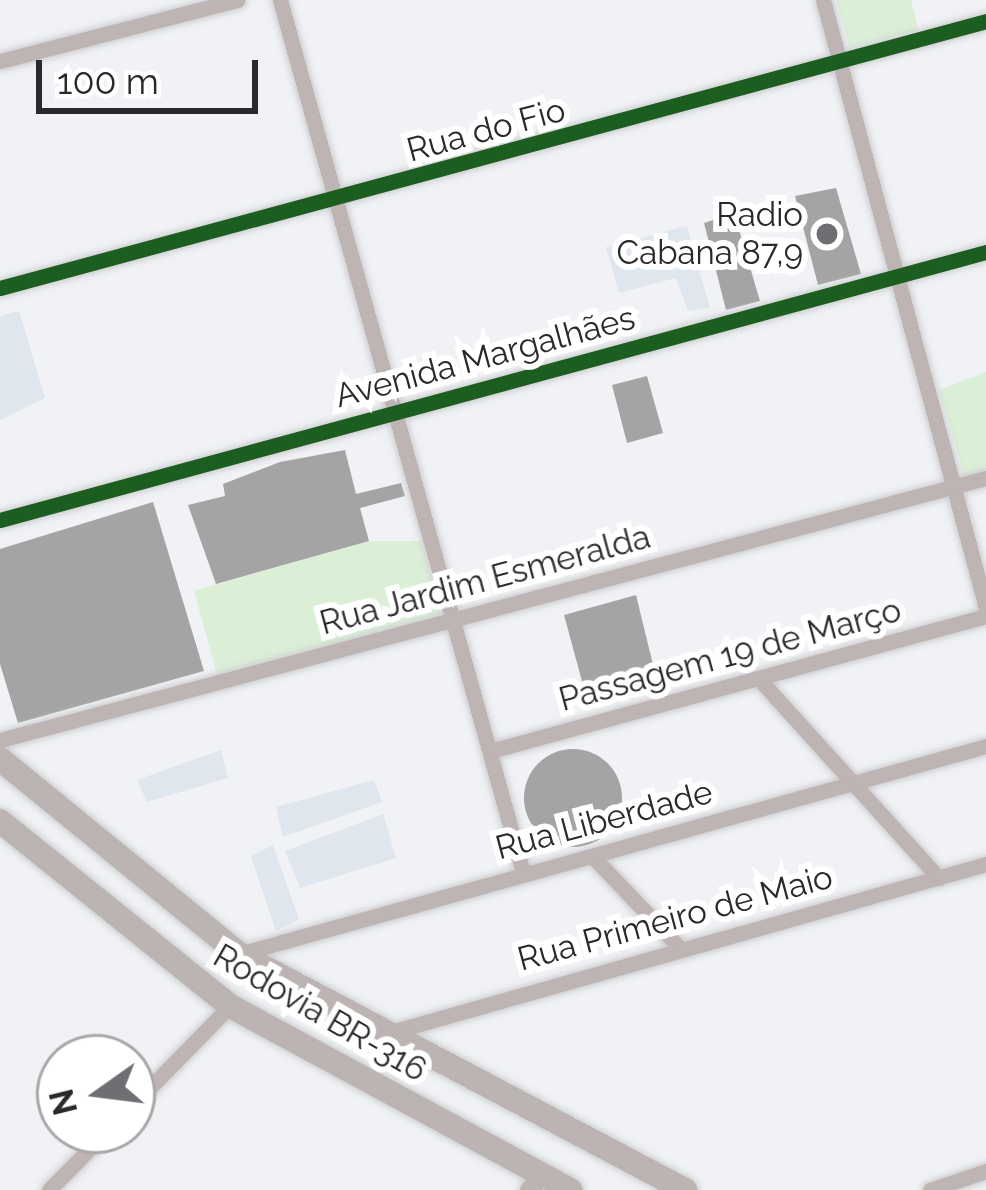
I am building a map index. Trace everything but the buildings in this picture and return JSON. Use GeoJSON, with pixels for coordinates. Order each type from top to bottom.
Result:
{"type":"FeatureCollection","features":[{"type":"Feature","properties":{"kind":"highway"},"geometry":{"type":"LineString","coordinates":[[0,759],[94,844],[239,954],[382,1035],[685,1190]]}},
{"type":"Feature","properties":{"kind":"highway","name":"Rodovia BR-316"},"geometry":{"type":"LineString","coordinates":[[0,821],[230,1006],[536,1183],[570,1190]]}},
{"type":"Feature","properties":{"kind":"street"},"geometry":{"type":"LineString","coordinates":[[0,61],[237,0]]}},
{"type":"Feature","properties":{"kind":"street"},"geometry":{"type":"LineString","coordinates":[[280,0],[523,872]]}},
{"type":"Feature","properties":{"kind":"street"},"geometry":{"type":"LineString","coordinates":[[824,0],[986,612]]}},
{"type":"Feature","properties":{"kind":"street","name":"Rua do Fio"},"geometry":{"type":"LineString","coordinates":[[0,289],[843,64],[986,21]]}},
{"type":"Feature","properties":{"kind":"street","name":"Avenida Margalhães"},"geometry":{"type":"LineString","coordinates":[[0,520],[986,252]]}},
{"type":"Feature","properties":{"kind":"street","name":"Rua Jardim Esmeralda"},"geometry":{"type":"LineString","coordinates":[[0,740],[986,478]]}},
{"type":"Feature","properties":{"kind":"street","name":"Passagem 19 de Março"},"geometry":{"type":"LineString","coordinates":[[490,751],[760,680],[986,612]]}},
{"type":"Feature","properties":{"kind":"street"},"geometry":{"type":"LineString","coordinates":[[760,680],[939,878]]}},
{"type":"Feature","properties":{"kind":"street","name":"Rua Liberdade"},"geometry":{"type":"LineString","coordinates":[[239,954],[986,746]]}},
{"type":"Feature","properties":{"kind":"street"},"geometry":{"type":"LineString","coordinates":[[593,856],[678,946]]}},
{"type":"Feature","properties":{"kind":"street","name":"Rua Primeiro de Maio"},"geometry":{"type":"LineString","coordinates":[[382,1035],[678,946],[986,865]]}},
{"type":"Feature","properties":{"kind":"street"},"geometry":{"type":"LineString","coordinates":[[156,1082],[230,1006]]}},
{"type":"Feature","properties":{"kind":"street"},"geometry":{"type":"LineString","coordinates":[[49,1190],[84,1154]]}},
{"type":"Feature","properties":{"kind":"street"},"geometry":{"type":"LineString","coordinates":[[930,1190],[986,1171]]}},
{"type":"Feature","properties":{"kind":"shaded area"},"geometry":{"type":"Polygon","coordinates":[[[687,226],[710,308],[688,311],[676,278],[619,293],[606,247],[687,226]]]}},
{"type":"Feature","properties":{"kind":"shaded area"},"geometry":{"type":"Polygon","coordinates":[[[19,311],[45,398],[0,420],[0,316],[19,311]]]}},
{"type":"Feature","properties":{"kind":"shaded area"},"geometry":{"type":"Polygon","coordinates":[[[221,750],[228,778],[147,802],[137,780],[221,750]]]}},
{"type":"Feature","properties":{"kind":"shaded area"},"geometry":{"type":"Polygon","coordinates":[[[374,780],[382,802],[283,837],[276,807],[374,780]]]}},
{"type":"Feature","properties":{"kind":"shaded area"},"geometry":{"type":"Polygon","coordinates":[[[383,814],[396,858],[300,888],[285,851],[383,814]]]}},
{"type":"Feature","properties":{"kind":"shaded area"},"geometry":{"type":"Polygon","coordinates":[[[273,845],[299,919],[276,931],[251,856],[273,845]]]}},
{"type":"Feature","properties":{"kind":"green space"},"geometry":{"type":"Polygon","coordinates":[[[836,0],[911,0],[919,30],[850,48],[836,0]]]}},
{"type":"Feature","properties":{"kind":"green space"},"geometry":{"type":"Polygon","coordinates":[[[986,372],[986,475],[966,481],[939,390],[986,372]]]}},
{"type":"Feature","properties":{"kind":"green space"},"geometry":{"type":"Polygon","coordinates":[[[369,541],[421,541],[442,616],[217,674],[194,591],[369,541]]]}},
{"type":"Feature","properties":{"kind":"cycle path"},"geometry":{"type":"LineString","coordinates":[[0,288],[986,21]]}},
{"type":"Feature","properties":{"kind":"cycle path"},"geometry":{"type":"LineString","coordinates":[[0,520],[986,252]]}},
{"type":"Feature","properties":{"kind":"place","name":"Radio Cabana 87,9"},"geometry":{"type":"Point","coordinates":[827,234]}}]}
